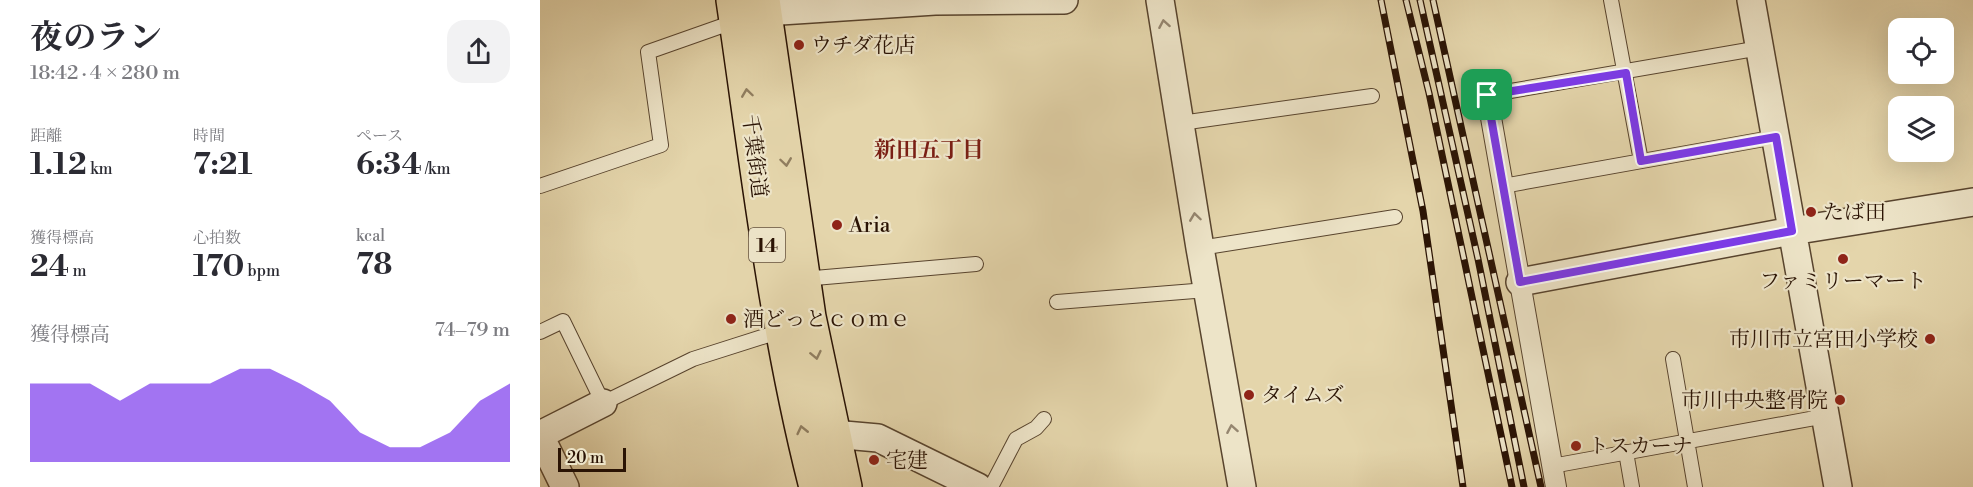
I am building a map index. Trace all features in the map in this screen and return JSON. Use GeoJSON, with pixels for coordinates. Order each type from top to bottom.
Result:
{"type":"FeatureCollection","features":[{"type":"Feature","properties":{"kind":"highway","name":"千葉街道"},"geometry":{"type":"LineString","coordinates":[[749,8],[832,434],[845,487]]}},
{"type":"Feature","properties":{"kind":"highway","name":"千葉街道"},"geometry":{"type":"LineString","coordinates":[[749,8],[768,256],[781,331],[816,487]]}},
{"type":"Feature","properties":{"kind":"street"},"geometry":{"type":"LineString","coordinates":[[749,8],[935,1],[1064,0]]}},
{"type":"Feature","properties":{"kind":"street"},"geometry":{"type":"LineString","coordinates":[[1160,0],[1207,290],[1242,487]]}},
{"type":"Feature","properties":{"kind":"street"},"geometry":{"type":"LineString","coordinates":[[1751,0],[1838,487]]}},
{"type":"Feature","properties":{"kind":"street"},"geometry":{"type":"LineString","coordinates":[[1487,95],[1556,487]]}},
{"type":"Feature","properties":{"kind":"street"},"geometry":{"type":"LineString","coordinates":[[1520,282],[1792,231],[1973,202]]}},
{"type":"Feature","properties":{"kind":"street"},"geometry":{"type":"LineString","coordinates":[[565,487],[540,436],[603,403]]}},
{"type":"Feature","properties":{"kind":"street"},"geometry":{"type":"LineString","coordinates":[[832,434],[878,438],[978,487]]}},
{"type":"Feature","properties":{"kind":"lane"},"geometry":{"type":"LineString","coordinates":[[1611,0],[1641,161]]}},
{"type":"Feature","properties":{"kind":"lane"},"geometry":{"type":"LineString","coordinates":[[540,186],[662,145],[648,52],[749,8]]}},
{"type":"Feature","properties":{"kind":"lane"},"geometry":{"type":"LineString","coordinates":[[1487,95],[1626,73],[1760,48]]}},
{"type":"Feature","properties":{"kind":"lane"},"geometry":{"type":"LineString","coordinates":[[1181,123],[1372,96]]}},
{"type":"Feature","properties":{"kind":"lane"},"geometry":{"type":"LineString","coordinates":[[1503,186],[1776,137]]}},
{"type":"Feature","properties":{"kind":"lane"},"geometry":{"type":"LineString","coordinates":[[1200,248],[1395,217]]}},
{"type":"Feature","properties":{"kind":"lane"},"geometry":{"type":"LineString","coordinates":[[803,279],[976,264]]}},
{"type":"Feature","properties":{"kind":"lane"},"geometry":{"type":"LineString","coordinates":[[1057,302],[1207,290]]}},
{"type":"Feature","properties":{"kind":"lane"},"geometry":{"type":"LineString","coordinates":[[540,332],[563,321],[603,403],[693,359],[781,331]]}},
{"type":"Feature","properties":{"kind":"lane"},"geometry":{"type":"LineString","coordinates":[[1674,359],[1695,487]]}},
{"type":"Feature","properties":{"kind":"lane"},"geometry":{"type":"LineString","coordinates":[[1552,465],[1826,416]]}},
{"type":"Feature","properties":{"kind":"lane"},"geometry":{"type":"LineString","coordinates":[[991,487],[1016,439],[1036,428],[1044,419]]}},
{"type":"Feature","properties":{"kind":"lane"},"geometry":{"type":"LineString","coordinates":[[1626,452],[1632,487]]}},
{"type":"Feature","properties":{"kind":"railway"},"geometry":{"type":"LineString","coordinates":[[1381,0],[1423,211],[1463,487]]}},
{"type":"Feature","properties":{"kind":"railway"},"geometry":{"type":"LineString","coordinates":[[1406,0],[1429,93],[1512,487]]}},
{"type":"Feature","properties":{"kind":"railway"},"geometry":{"type":"LineString","coordinates":[[1420,0],[1478,259],[1524,487]]}},
{"type":"Feature","properties":{"kind":"railway"},"geometry":{"type":"LineString","coordinates":[[1433,0],[1541,487]]}},
{"type":"Feature","properties":{"kind":"place","name":"ウチダ花店"},"geometry":{"type":"Point","coordinates":[799,45]}},
{"type":"Feature","properties":{"kind":"place","name":"たば田"},"geometry":{"type":"Point","coordinates":[1811,212]}},
{"type":"Feature","properties":{"kind":"place","name":"Aria"},"geometry":{"type":"Point","coordinates":[837,225]}},
{"type":"Feature","properties":{"kind":"place","name":"ファミリーマート"},"geometry":{"type":"Point","coordinates":[1843,259]}},
{"type":"Feature","properties":{"kind":"place","name":"酒どっとｃｏｍｅ"},"geometry":{"type":"Point","coordinates":[731,319]}},
{"type":"Feature","properties":{"kind":"place","name":"市川市立宮田小学校"},"geometry":{"type":"Point","coordinates":[1930,339]}},
{"type":"Feature","properties":{"kind":"place","name":"タイムズ"},"geometry":{"type":"Point","coordinates":[1249,395]}},
{"type":"Feature","properties":{"kind":"place","name":"市川中央整骨院"},"geometry":{"type":"Point","coordinates":[1840,400]}},
{"type":"Feature","properties":{"kind":"place","name":"トスカーナ"},"geometry":{"type":"Point","coordinates":[1576,446]}},
{"type":"Feature","properties":{"kind":"place","name":"宅建"},"geometry":{"type":"Point","coordinates":[874,460]}},
{"type":"Feature","properties":{"kind":"district","name":"新田五丁目"},"geometry":{"type":"Point","coordinates":[929,149]}},
{"type":"Feature","properties":{"kind":"route"},"geometry":{"type":"LineString","coordinates":[[1626,73],[1641,161],[1776,137],[1792,231],[1520,282],[1487,95],[1626,73]]}}]}
